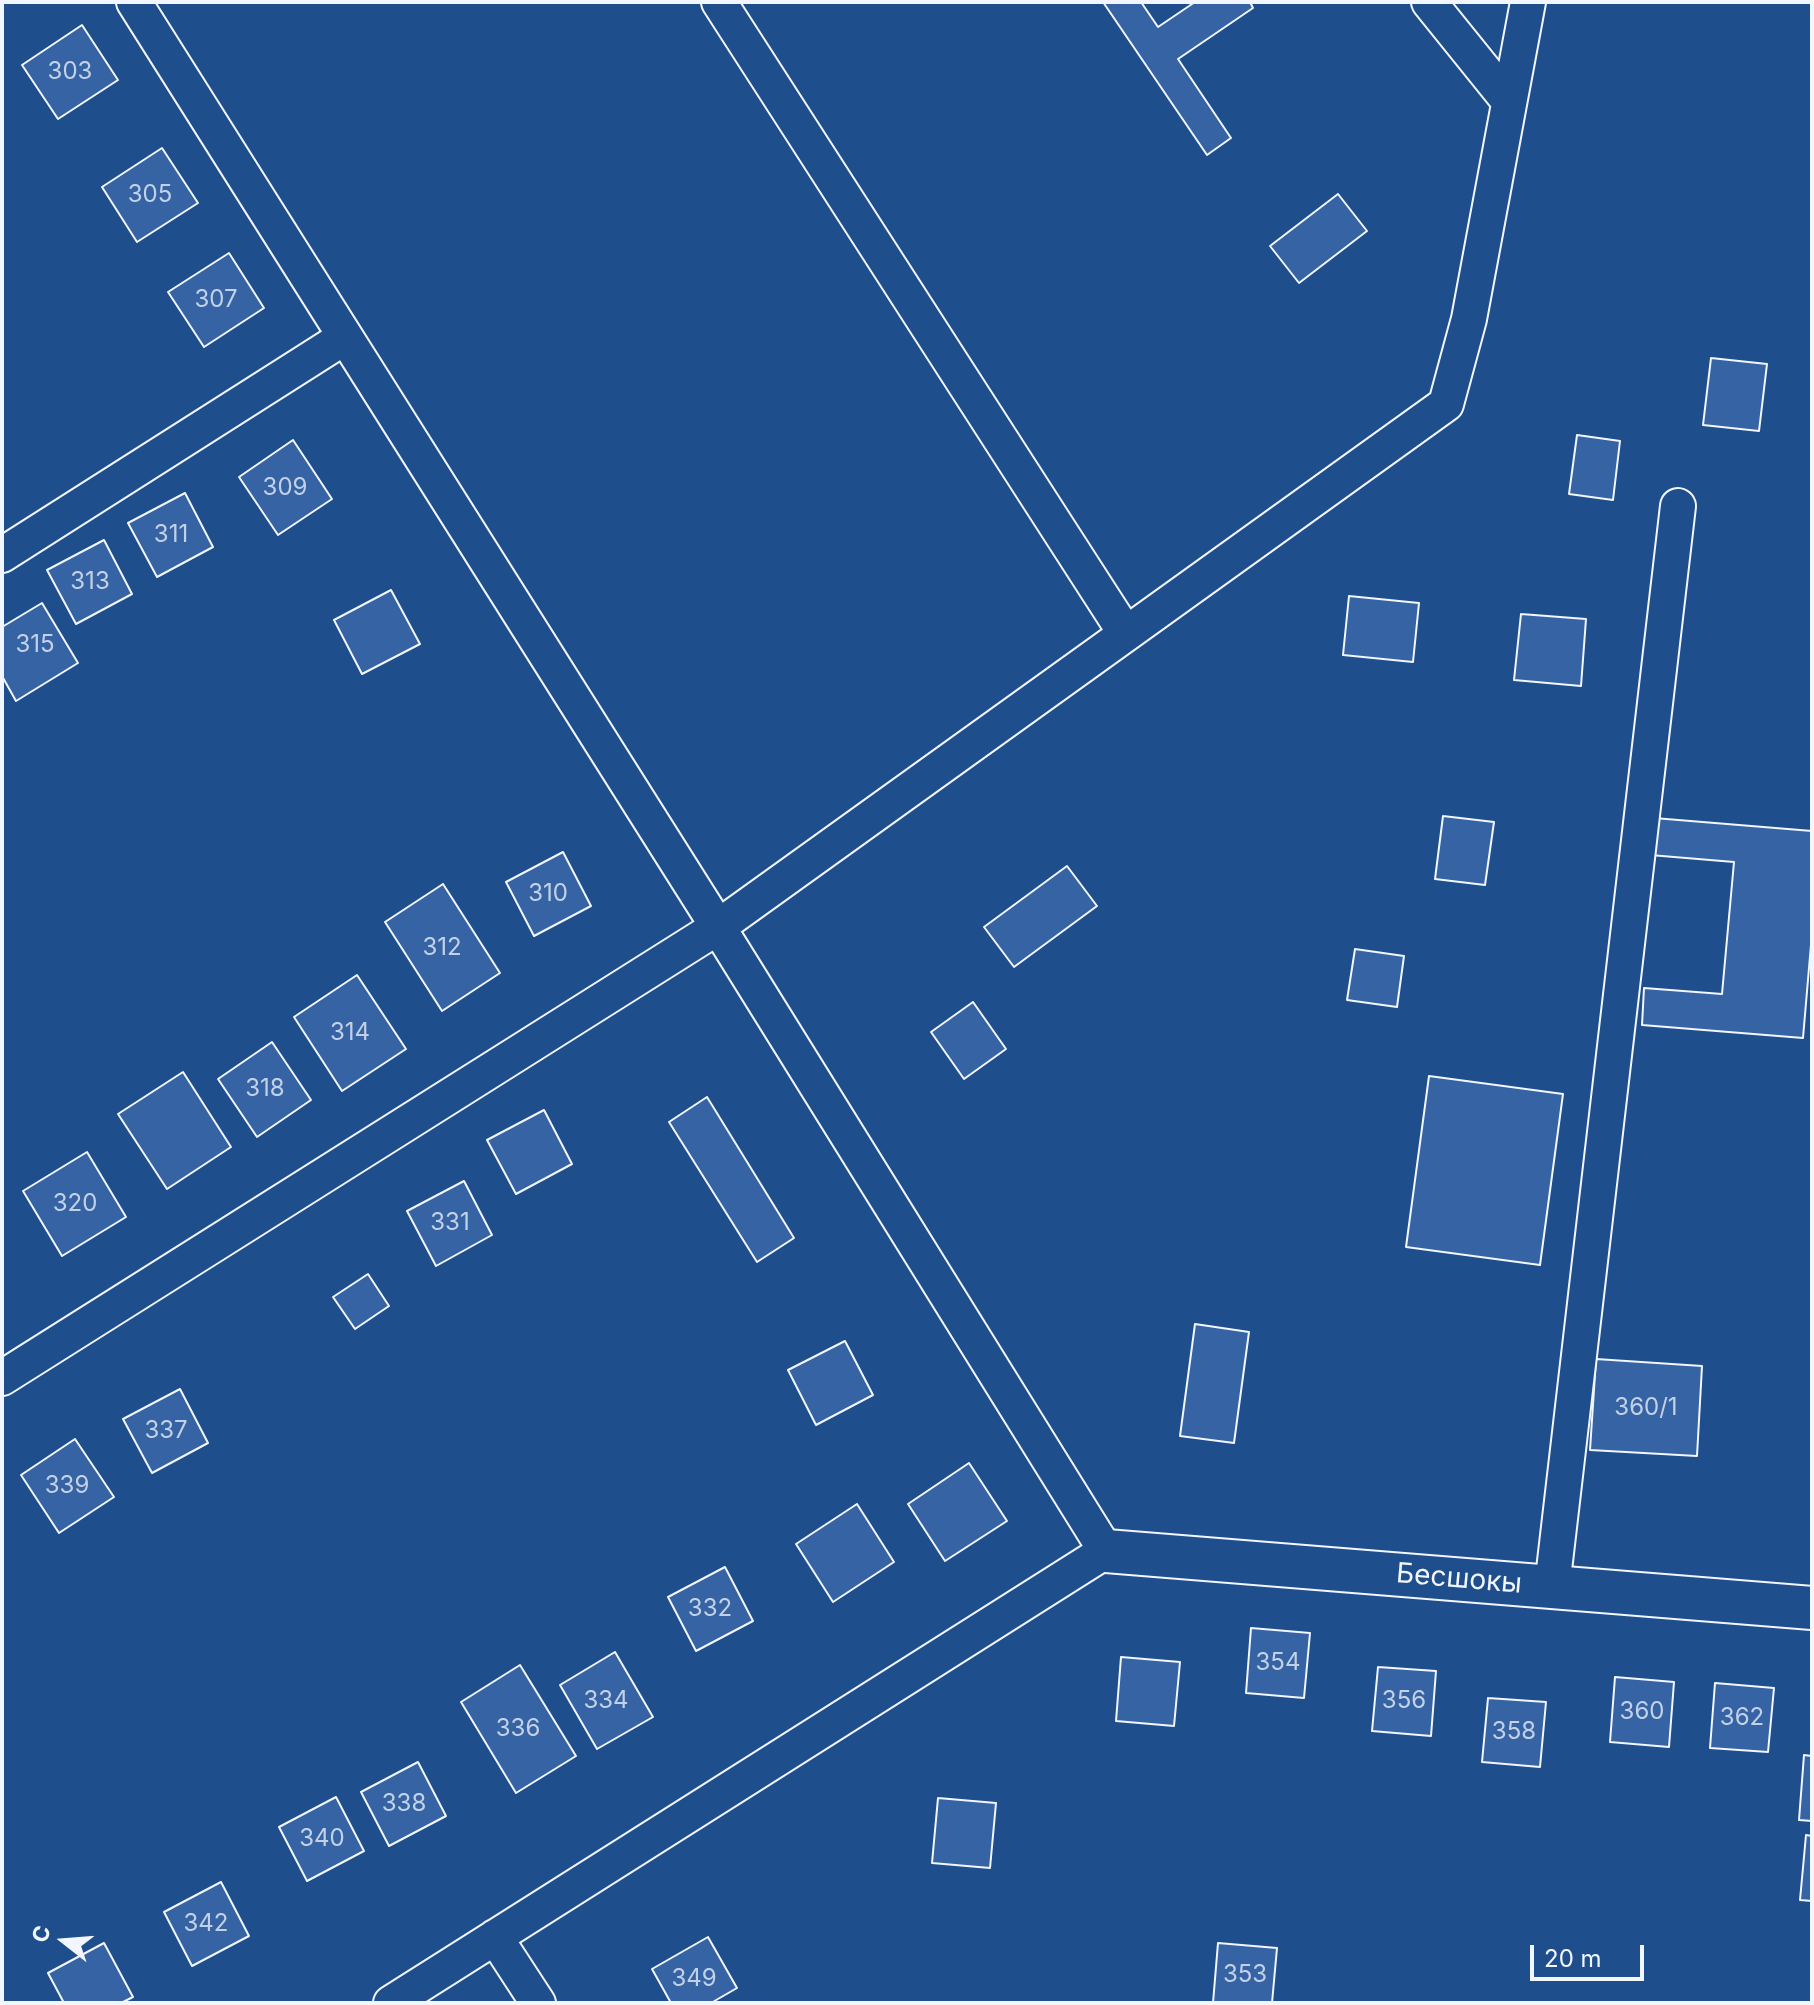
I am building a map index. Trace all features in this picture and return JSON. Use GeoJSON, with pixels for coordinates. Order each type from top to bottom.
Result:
{"type":"FeatureCollection","features":[{"type":"Feature","properties":{"kind":"street"},"geometry":{"type":"LineString","coordinates":[[134,2],[718,927],[1106,1551],[391,2003]]}},
{"type":"Feature","properties":{"kind":"street"},"geometry":{"type":"LineString","coordinates":[[719,2],[1126,634]]}},
{"type":"Feature","properties":{"kind":"street"},"geometry":{"type":"LineString","coordinates":[[1429,2],[1508,100]]}},
{"type":"Feature","properties":{"kind":"street"},"geometry":{"type":"LineString","coordinates":[[2,1378],[718,927],[1446,404],[1469,319],[1528,2]]}},
{"type":"Feature","properties":{"kind":"street"},"geometry":{"type":"LineString","coordinates":[[2,555],[345,337]]}},
{"type":"Feature","properties":{"kind":"street"},"geometry":{"type":"LineString","coordinates":[[1552,1587],[1678,506]]}},
{"type":"Feature","properties":{"kind":"street","name":"Бесшокы"},"geometry":{"type":"LineString","coordinates":[[1106,1551],[1812,1608]]}},
{"type":"Feature","properties":{"kind":"street"},"geometry":{"type":"LineString","coordinates":[[495,1937],[538,2003]]}},
{"type":"Feature","properties":{"kind":"building"},"geometry":{"type":"Polygon","coordinates":[[[1103,2],[1141,2],[1158,27],[1195,2],[1250,2],[1253,8],[1178,59],[1231,138],[1207,155],[1103,2]]]}},
{"type":"Feature","properties":{"kind":"building"},"geometry":{"type":"Polygon","coordinates":[[[82,25],[118,80],[58,119],[22,65],[82,25]]]}},
{"type":"Feature","properties":{"kind":"building"},"geometry":{"type":"Polygon","coordinates":[[[162,148],[198,203],[137,242],[102,187],[162,148]]]}},
{"type":"Feature","properties":{"kind":"building"},"geometry":{"type":"Polygon","coordinates":[[[1338,194],[1367,231],[1299,283],[1270,246],[1338,194]]]}},
{"type":"Feature","properties":{"kind":"building"},"geometry":{"type":"Polygon","coordinates":[[[229,253],[264,308],[204,347],[168,292],[229,253]]]}},
{"type":"Feature","properties":{"kind":"building"},"geometry":{"type":"Polygon","coordinates":[[[1711,358],[1767,364],[1759,431],[1703,425],[1711,358]]]}},
{"type":"Feature","properties":{"kind":"building"},"geometry":{"type":"Polygon","coordinates":[[[1577,435],[1620,441],[1613,500],[1569,494],[1577,435]]]}},
{"type":"Feature","properties":{"kind":"building"},"geometry":{"type":"Polygon","coordinates":[[[293,440],[332,499],[278,535],[239,477],[293,440]]]}},
{"type":"Feature","properties":{"kind":"building"},"geometry":{"type":"Polygon","coordinates":[[[185,493],[213,547],[157,577],[128,523],[185,493]]]}},
{"type":"Feature","properties":{"kind":"building"},"geometry":{"type":"Polygon","coordinates":[[[104,540],[132,594],[76,624],[47,570],[104,540]]]}},
{"type":"Feature","properties":{"kind":"building"},"geometry":{"type":"Polygon","coordinates":[[[391,590],[420,644],[362,674],[334,620],[391,590]]]}},
{"type":"Feature","properties":{"kind":"building"},"geometry":{"type":"Polygon","coordinates":[[[1349,596],[1419,603],[1413,662],[1343,655],[1349,596]]]}},
{"type":"Feature","properties":{"kind":"building"},"geometry":{"type":"Polygon","coordinates":[[[42,603],[78,663],[16,701],[2,676],[2,627],[42,603]]]}},
{"type":"Feature","properties":{"kind":"building"},"geometry":{"type":"Polygon","coordinates":[[[1521,614],[1586,619],[1581,686],[1514,680],[1521,614]]]}},
{"type":"Feature","properties":{"kind":"building"},"geometry":{"type":"Polygon","coordinates":[[[1443,816],[1494,822],[1485,885],[1435,879],[1443,816]]]}},
{"type":"Feature","properties":{"kind":"building"},"geometry":{"type":"Polygon","coordinates":[[[1654,818],[1812,831],[1812,933],[1803,1038],[1642,1025],[1644,988],[1722,994],[1734,862],[1650,855],[1654,818]]]}},
{"type":"Feature","properties":{"kind":"building"},"geometry":{"type":"Polygon","coordinates":[[[563,852],[591,906],[534,936],[506,882],[563,852]]]}},
{"type":"Feature","properties":{"kind":"building"},"geometry":{"type":"Polygon","coordinates":[[[1067,866],[1097,906],[1014,967],[984,927],[1067,866]]]}},
{"type":"Feature","properties":{"kind":"building"},"geometry":{"type":"Polygon","coordinates":[[[443,884],[500,973],[442,1011],[385,922],[443,884]]]}},
{"type":"Feature","properties":{"kind":"building"},"geometry":{"type":"Polygon","coordinates":[[[1355,949],[1404,956],[1397,1007],[1347,1000],[1355,949]]]}},
{"type":"Feature","properties":{"kind":"building"},"geometry":{"type":"Polygon","coordinates":[[[357,975],[406,1049],[342,1091],[294,1017],[357,975]]]}},
{"type":"Feature","properties":{"kind":"building"},"geometry":{"type":"Polygon","coordinates":[[[973,1002],[1006,1049],[964,1079],[931,1032],[973,1002]]]}},
{"type":"Feature","properties":{"kind":"building"},"geometry":{"type":"Polygon","coordinates":[[[272,1042],[311,1100],[257,1137],[218,1079],[272,1042]]]}},
{"type":"Feature","properties":{"kind":"building"},"geometry":{"type":"Polygon","coordinates":[[[183,1072],[231,1147],[167,1189],[118,1114],[183,1072]]]}},
{"type":"Feature","properties":{"kind":"building"},"geometry":{"type":"Polygon","coordinates":[[[1429,1076],[1563,1094],[1540,1265],[1406,1247],[1429,1076]]]}},
{"type":"Feature","properties":{"kind":"building"},"geometry":{"type":"Polygon","coordinates":[[[707,1097],[794,1238],[757,1262],[669,1122],[707,1097]]]}},
{"type":"Feature","properties":{"kind":"building"},"geometry":{"type":"Polygon","coordinates":[[[544,1110],[572,1164],[516,1194],[487,1140],[544,1110]]]}},
{"type":"Feature","properties":{"kind":"building"},"geometry":{"type":"Polygon","coordinates":[[[87,1152],[126,1217],[62,1256],[23,1191],[87,1152]]]}},
{"type":"Feature","properties":{"kind":"building"},"geometry":{"type":"Polygon","coordinates":[[[464,1181],[492,1235],[436,1266],[407,1211],[464,1181]]]}},
{"type":"Feature","properties":{"kind":"building"},"geometry":{"type":"Polygon","coordinates":[[[368,1274],[389,1306],[355,1329],[333,1297],[368,1274]]]}},
{"type":"Feature","properties":{"kind":"building"},"geometry":{"type":"Polygon","coordinates":[[[1195,1324],[1249,1332],[1234,1443],[1180,1436],[1195,1324]]]}},
{"type":"Feature","properties":{"kind":"building"},"geometry":{"type":"Polygon","coordinates":[[[845,1341],[873,1395],[816,1425],[788,1370],[845,1341]]]}},
{"type":"Feature","properties":{"kind":"building"},"geometry":{"type":"Polygon","coordinates":[[[1596,1359],[1702,1366],[1697,1456],[1590,1450],[1596,1359]]]}},
{"type":"Feature","properties":{"kind":"building"},"geometry":{"type":"Polygon","coordinates":[[[180,1389],[208,1443],[152,1473],[123,1419],[180,1389]]]}},
{"type":"Feature","properties":{"kind":"building"},"geometry":{"type":"Polygon","coordinates":[[[75,1439],[114,1497],[59,1533],[21,1475],[75,1439]]]}},
{"type":"Feature","properties":{"kind":"building"},"geometry":{"type":"Polygon","coordinates":[[[969,1463],[1007,1521],[945,1561],[908,1504],[969,1463]]]}},
{"type":"Feature","properties":{"kind":"building"},"geometry":{"type":"Polygon","coordinates":[[[857,1504],[894,1562],[833,1602],[796,1544],[857,1504]]]}},
{"type":"Feature","properties":{"kind":"building"},"geometry":{"type":"Polygon","coordinates":[[[725,1567],[753,1621],[696,1651],[668,1597],[725,1567]]]}},
{"type":"Feature","properties":{"kind":"building"},"geometry":{"type":"Polygon","coordinates":[[[1251,1628],[1310,1633],[1304,1698],[1246,1693],[1251,1628]]]}},
{"type":"Feature","properties":{"kind":"building"},"geometry":{"type":"Polygon","coordinates":[[[615,1652],[653,1717],[597,1749],[560,1685],[615,1652]]]}},
{"type":"Feature","properties":{"kind":"building"},"geometry":{"type":"Polygon","coordinates":[[[1121,1657],[1180,1662],[1174,1726],[1116,1721],[1121,1657]]]}},
{"type":"Feature","properties":{"kind":"building"},"geometry":{"type":"Polygon","coordinates":[[[520,1665],[576,1756],[516,1793],[461,1702],[520,1665]]]}},
{"type":"Feature","properties":{"kind":"building"},"geometry":{"type":"Polygon","coordinates":[[[1378,1667],[1436,1671],[1431,1736],[1372,1731],[1378,1667]]]}},
{"type":"Feature","properties":{"kind":"building"},"geometry":{"type":"Polygon","coordinates":[[[1615,1677],[1674,1682],[1669,1747],[1610,1742],[1615,1677]]]}},
{"type":"Feature","properties":{"kind":"building"},"geometry":{"type":"Polygon","coordinates":[[[1715,1683],[1774,1688],[1768,1752],[1710,1748],[1715,1683]]]}},
{"type":"Feature","properties":{"kind":"building"},"geometry":{"type":"Polygon","coordinates":[[[1488,1698],[1546,1702],[1540,1767],[1482,1762],[1488,1698]]]}},
{"type":"Feature","properties":{"kind":"building"},"geometry":{"type":"Polygon","coordinates":[[[1804,1755],[1812,1756],[1812,1821],[1799,1820],[1804,1755]]]}},
{"type":"Feature","properties":{"kind":"building"},"geometry":{"type":"Polygon","coordinates":[[[418,1762],[446,1816],[389,1846],[361,1792],[418,1762]]]}},
{"type":"Feature","properties":{"kind":"building"},"geometry":{"type":"Polygon","coordinates":[[[336,1797],[364,1851],[307,1881],[279,1827],[336,1797]]]}},
{"type":"Feature","properties":{"kind":"building"},"geometry":{"type":"Polygon","coordinates":[[[938,1798],[996,1803],[990,1868],[932,1863],[938,1798]]]}},
{"type":"Feature","properties":{"kind":"building"},"geometry":{"type":"Polygon","coordinates":[[[1806,1835],[1812,1836],[1812,1901],[1800,1900],[1806,1835]]]}},
{"type":"Feature","properties":{"kind":"building"},"geometry":{"type":"Polygon","coordinates":[[[221,1882],[249,1936],[192,1966],[164,1912],[221,1882]]]}},
{"type":"Feature","properties":{"kind":"building"},"geometry":{"type":"Polygon","coordinates":[[[708,1937],[737,1988],[711,2003],[671,2003],[652,1969],[708,1937]]]}},
{"type":"Feature","properties":{"kind":"building"},"geometry":{"type":"Polygon","coordinates":[[[104,1943],[133,1997],[121,2003],[64,2003],[48,1973],[104,1943]]]}},
{"type":"Feature","properties":{"kind":"building"},"geometry":{"type":"Polygon","coordinates":[[[1218,1943],[1277,1948],[1272,2003],[1213,2003],[1218,1943]]]}}]}
